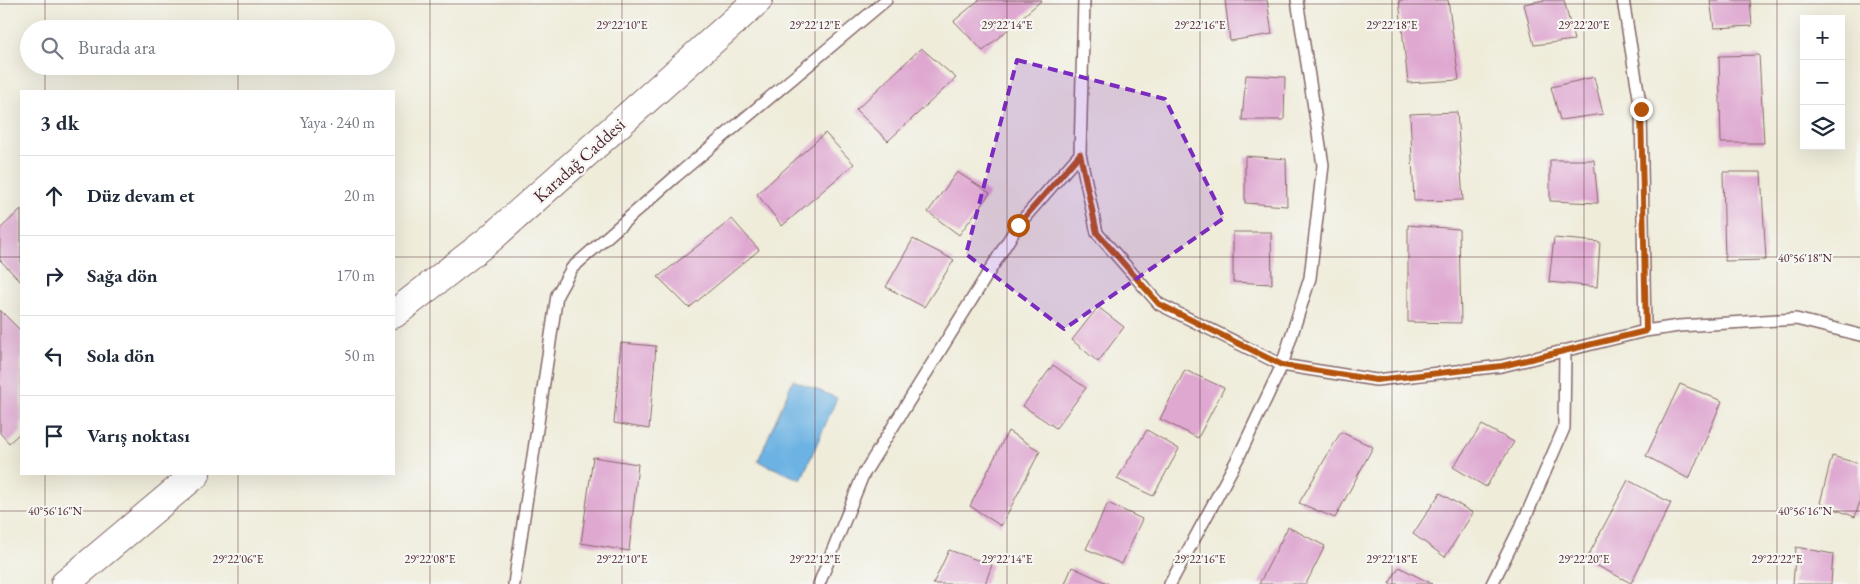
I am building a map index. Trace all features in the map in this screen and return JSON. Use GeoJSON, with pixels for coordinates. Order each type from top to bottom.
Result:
{"type":"FeatureCollection","features":[{"type":"Feature","properties":{"kind":"street","name":"Karadağ Caddesi"},"geometry":{"type":"LineString","coordinates":[[395,313],[490,239],[758,0]]}},
{"type":"Feature","properties":{"kind":"street"},"geometry":{"type":"LineString","coordinates":[[65,584],[195,475]]}},
{"type":"Feature","properties":{"kind":"lane"},"geometry":{"type":"LineString","coordinates":[[514,584],[557,295],[572,268],[675,178],[886,0]]}},
{"type":"Feature","properties":{"kind":"lane"},"geometry":{"type":"LineString","coordinates":[[1084,0],[1080,154],[1097,233],[1159,304],[1282,365],[1376,380],[1502,366],[1646,331],[1679,326],[1796,320],[1860,335]]}},
{"type":"Feature","properties":{"kind":"lane"},"geometry":{"type":"LineString","coordinates":[[1170,584],[1239,456],[1282,365],[1310,278],[1323,165],[1297,0]]}},
{"type":"Feature","properties":{"kind":"lane"},"geometry":{"type":"LineString","coordinates":[[1623,0],[1641,109],[1646,331]]}},
{"type":"Feature","properties":{"kind":"lane"},"geometry":{"type":"LineString","coordinates":[[819,584],[863,475],[1018,225],[1080,154]]}},
{"type":"Feature","properties":{"kind":"lane"},"geometry":{"type":"LineString","coordinates":[[1492,584],[1526,516],[1564,428],[1565,351]]}},
{"type":"Feature","properties":{"kind":"highlighted area"},"geometry":{"type":"Polygon","coordinates":[[[1017,60],[1165,99],[1224,218],[1064,329],[966,254],[1017,60]]]}},
{"type":"Feature","properties":{"kind":"water"},"geometry":{"type":"Polygon","coordinates":[[[793,380],[837,398],[801,480],[758,461],[793,380]]]}},
{"type":"Feature","properties":{"kind":"building"},"geometry":{"type":"Polygon","coordinates":[[[979,0],[1042,0],[983,51],[954,21],[979,0]]]}},
{"type":"Feature","properties":{"kind":"building"},"geometry":{"type":"Polygon","coordinates":[[[1225,0],[1267,0],[1272,34],[1230,41],[1225,0]]]}},
{"type":"Feature","properties":{"kind":"building"},"geometry":{"type":"Polygon","coordinates":[[[1399,0],[1448,0],[1459,80],[1408,83],[1399,0]]]}},
{"type":"Feature","properties":{"kind":"building"},"geometry":{"type":"Polygon","coordinates":[[[1545,0],[1564,0],[1574,40],[1534,45],[1524,4],[1545,0]]]}},
{"type":"Feature","properties":{"kind":"building"},"geometry":{"type":"Polygon","coordinates":[[[1710,0],[1750,0],[1752,26],[1714,28],[1710,0]]]}},
{"type":"Feature","properties":{"kind":"building"},"geometry":{"type":"Polygon","coordinates":[[[921,48],[956,78],[888,141],[856,110],[921,48]]]}},
{"type":"Feature","properties":{"kind":"building"},"geometry":{"type":"Polygon","coordinates":[[[1759,55],[1764,143],[1721,143],[1719,56],[1759,55]]]}},
{"type":"Feature","properties":{"kind":"building"},"geometry":{"type":"Polygon","coordinates":[[[1246,75],[1285,77],[1284,120],[1242,120],[1246,75]]]}},
{"type":"Feature","properties":{"kind":"building"},"geometry":{"type":"Polygon","coordinates":[[[1594,77],[1603,114],[1560,120],[1551,87],[1594,77]]]}},
{"type":"Feature","properties":{"kind":"building"},"geometry":{"type":"Polygon","coordinates":[[[1457,112],[1463,200],[1414,201],[1410,114],[1457,112]]]}},
{"type":"Feature","properties":{"kind":"building"},"geometry":{"type":"Polygon","coordinates":[[[825,133],[854,164],[782,226],[757,194],[825,133]]]}},
{"type":"Feature","properties":{"kind":"building"},"geometry":{"type":"Polygon","coordinates":[[[1245,156],[1286,159],[1287,206],[1245,203],[1245,156]]]}},
{"type":"Feature","properties":{"kind":"building"},"geometry":{"type":"Polygon","coordinates":[[[1550,160],[1594,160],[1598,203],[1550,201],[1550,160]]]}},
{"type":"Feature","properties":{"kind":"building"},"geometry":{"type":"Polygon","coordinates":[[[957,172],[990,193],[959,235],[928,212],[957,172]]]}},
{"type":"Feature","properties":{"kind":"building"},"geometry":{"type":"Polygon","coordinates":[[[1723,172],[1761,172],[1766,260],[1725,261],[1723,172]]]}},
{"type":"Feature","properties":{"kind":"building"},"geometry":{"type":"Polygon","coordinates":[[[20,210],[20,281],[0,260],[0,229],[20,210]]]}},
{"type":"Feature","properties":{"kind":"building"},"geometry":{"type":"Polygon","coordinates":[[[732,219],[759,250],[689,308],[658,277],[732,219]]]}},
{"type":"Feature","properties":{"kind":"building"},"geometry":{"type":"Polygon","coordinates":[[[1408,225],[1459,229],[1461,323],[1408,322],[1408,225]]]}},
{"type":"Feature","properties":{"kind":"building"},"geometry":{"type":"Polygon","coordinates":[[[1233,232],[1271,232],[1272,284],[1233,282],[1233,232]]]}},
{"type":"Feature","properties":{"kind":"building"},"geometry":{"type":"Polygon","coordinates":[[[1554,238],[1600,242],[1597,287],[1549,282],[1554,238]]]}},
{"type":"Feature","properties":{"kind":"building"},"geometry":{"type":"Polygon","coordinates":[[[913,239],[954,260],[924,307],[886,287],[913,239]]]}},
{"type":"Feature","properties":{"kind":"building"},"geometry":{"type":"Polygon","coordinates":[[[1098,307],[1124,327],[1098,362],[1072,340],[1098,307]]]}},
{"type":"Feature","properties":{"kind":"building"},"geometry":{"type":"Polygon","coordinates":[[[0,310],[20,330],[20,433],[9,443],[0,433],[0,310]]]}},
{"type":"Feature","properties":{"kind":"building"},"geometry":{"type":"Polygon","coordinates":[[[621,343],[656,346],[649,429],[614,423],[621,343]]]}},
{"type":"Feature","properties":{"kind":"building"},"geometry":{"type":"Polygon","coordinates":[[[1053,365],[1086,388],[1056,428],[1023,406],[1053,365]]]}},
{"type":"Feature","properties":{"kind":"building"},"geometry":{"type":"Polygon","coordinates":[[[1185,370],[1224,388],[1198,438],[1160,419],[1185,370]]]}},
{"type":"Feature","properties":{"kind":"building"},"geometry":{"type":"Polygon","coordinates":[[[1680,384],[1722,401],[1689,479],[1646,456],[1680,384]]]}},
{"type":"Feature","properties":{"kind":"building"},"geometry":{"type":"Polygon","coordinates":[[[1482,425],[1514,442],[1486,487],[1453,467],[1482,425]]]}},
{"type":"Feature","properties":{"kind":"building"},"geometry":{"type":"Polygon","coordinates":[[[1147,430],[1179,449],[1153,496],[1117,479],[1147,430]]]}},
{"type":"Feature","properties":{"kind":"building"},"geometry":{"type":"Polygon","coordinates":[[[1008,431],[1040,451],[1001,526],[970,506],[1008,431]]]}},
{"type":"Feature","properties":{"kind":"building"},"geometry":{"type":"Polygon","coordinates":[[[1341,432],[1373,447],[1335,518],[1299,503],[1341,432]]]}},
{"type":"Feature","properties":{"kind":"building"},"geometry":{"type":"Polygon","coordinates":[[[1832,456],[1860,464],[1860,501],[1855,517],[1820,503],[1832,456]]]}},
{"type":"Feature","properties":{"kind":"building"},"geometry":{"type":"Polygon","coordinates":[[[593,457],[638,464],[629,551],[581,543],[593,457]]]}},
{"type":"Feature","properties":{"kind":"building"},"geometry":{"type":"Polygon","coordinates":[[[1628,480],[1671,503],[1631,583],[1586,560],[1628,480]]]}},
{"type":"Feature","properties":{"kind":"building"},"geometry":{"type":"Polygon","coordinates":[[[1440,493],[1473,513],[1445,557],[1413,534],[1440,493]]]}},
{"type":"Feature","properties":{"kind":"building"},"geometry":{"type":"Polygon","coordinates":[[[1108,503],[1142,519],[1122,564],[1086,549],[1108,503]]]}},
{"type":"Feature","properties":{"kind":"building"},"geometry":{"type":"Polygon","coordinates":[[[1288,527],[1325,546],[1306,584],[1259,584],[1288,527]]]}},
{"type":"Feature","properties":{"kind":"building"},"geometry":{"type":"Polygon","coordinates":[[[1796,547],[1833,554],[1831,584],[1793,584],[1796,547]]]}},
{"type":"Feature","properties":{"kind":"building"},"geometry":{"type":"Polygon","coordinates":[[[949,550],[992,565],[985,584],[933,584],[949,550]]]}},
{"type":"Feature","properties":{"kind":"building"},"geometry":{"type":"Polygon","coordinates":[[[1072,567],[1109,584],[1065,584],[1072,567]]]}},
{"type":"Feature","properties":{"kind":"building"},"geometry":{"type":"Polygon","coordinates":[[[1399,567],[1432,584],[1389,584],[1399,567]]]}},
{"type":"Feature","properties":{"kind":"route"},"geometry":{"type":"LineString","coordinates":[[1018,225],[1080,154],[1097,233],[1159,304],[1282,365],[1376,380],[1502,366],[1646,331],[1641,109]]}}]}
